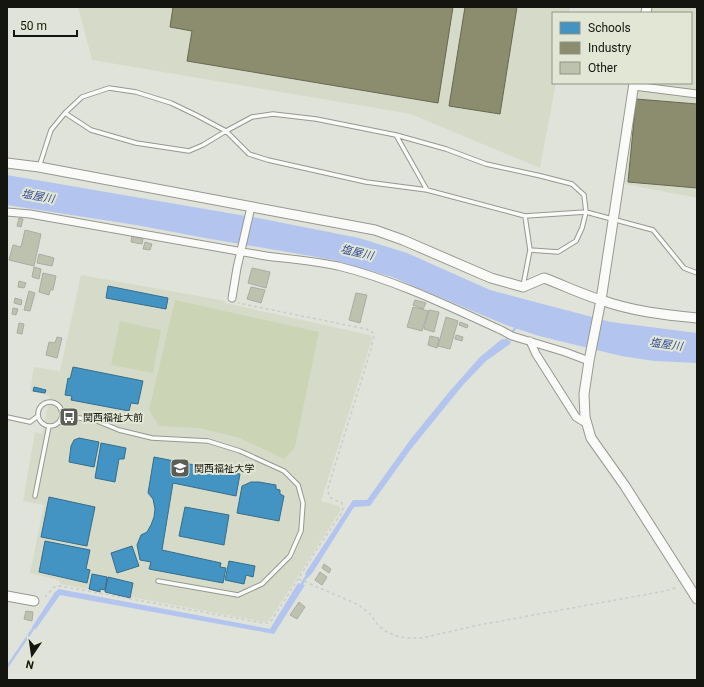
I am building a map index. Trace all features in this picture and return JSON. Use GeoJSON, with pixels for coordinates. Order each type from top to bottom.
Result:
{"type":"FeatureCollection","features":[{"type":"Feature","properties":{"kind":"street"},"geometry":{"type":"LineString","coordinates":[[697,94],[634,85],[601,300],[584,394],[585,417],[591,438],[625,486],[697,599]]}},
{"type":"Feature","properties":{"kind":"street"},"geometry":{"type":"LineString","coordinates":[[7,163],[39,167],[375,230],[403,240],[491,278],[523,287],[544,278],[601,300],[626,307],[674,316],[697,318]]}},
{"type":"Feature","properties":{"kind":"street"},"geometry":{"type":"LineString","coordinates":[[232,298],[251,207]]}},
{"type":"Feature","properties":{"kind":"street"},"geometry":{"type":"LineString","coordinates":[[7,212],[30,214],[242,251],[312,261],[339,267],[391,282],[512,336],[590,358]]}},
{"type":"Feature","properties":{"kind":"street"},"geometry":{"type":"LineString","coordinates":[[530,341],[536,354],[576,417],[587,424]]}},
{"type":"Feature","properties":{"kind":"street"},"geometry":{"type":"LineString","coordinates":[[7,596],[34,601]]}},
{"type":"Feature","properties":{"kind":"lane"},"geometry":{"type":"LineString","coordinates":[[39,167],[51,130],[64,113],[82,97],[109,88],[136,92],[170,103],[226,131],[249,154],[268,160],[366,182],[427,190],[524,216],[586,212],[653,230],[684,268],[697,273]]}},
{"type":"Feature","properties":{"kind":"lane"},"geometry":{"type":"LineString","coordinates":[[64,113],[91,130],[136,143],[189,151],[203,145],[252,117],[273,114],[316,118],[396,135],[446,148],[486,164],[572,184],[584,195],[586,212],[582,228],[576,241],[558,252],[530,250]]}},
{"type":"Feature","properties":{"kind":"lane"},"geometry":{"type":"LineString","coordinates":[[396,135],[427,190]]}},
{"type":"Feature","properties":{"kind":"lane"},"geometry":{"type":"LineString","coordinates":[[523,287],[530,250],[524,216]]}},
{"type":"Feature","properties":{"kind":"lane"},"geometry":{"type":"LineString","coordinates":[[49,402],[60,406],[62,410],[60,422],[53,426],[42,423],[38,416],[41,406],[49,402]]}},
{"type":"Feature","properties":{"kind":"lane"},"geometry":{"type":"LineString","coordinates":[[62,415],[97,421],[119,430],[152,438],[208,441],[240,451],[284,471],[298,485],[303,504],[301,531],[290,556],[262,584],[238,595],[158,581]]}},
{"type":"Feature","properties":{"kind":"lane"},"geometry":{"type":"LineString","coordinates":[[7,417],[30,422],[38,416]]}},
{"type":"Feature","properties":{"kind":"lane"},"geometry":{"type":"LineString","coordinates":[[35,496],[49,426]]}},
{"type":"Feature","properties":{"kind":"path"},"geometry":{"type":"LineString","coordinates":[[45,597],[54,587],[60,586],[268,623],[272,620],[340,514],[343,508],[342,503],[332,500],[328,494],[328,488],[374,340],[372,332],[366,329],[238,303],[232,298]]}},
{"type":"Feature","properties":{"kind":"path"},"geometry":{"type":"LineString","coordinates":[[299,578],[359,606],[370,614],[378,625],[385,631],[399,637],[411,638],[422,638],[478,625],[665,591],[687,583]]}},
{"type":"Feature","properties":{"kind":"shaded area"},"geometry":{"type":"Polygon","coordinates":[[[78,7],[570,7],[569,12],[552,12],[552,84],[556,84],[540,168],[411,114],[92,60],[78,7]]]}},
{"type":"Feature","properties":{"kind":"shaded area"},"geometry":{"type":"Polygon","coordinates":[[[650,7],[697,7],[697,198],[625,184],[639,84],[692,84],[692,12],[649,12],[650,7]]]}},
{"type":"Feature","properties":{"kind":"shaded area","name":"関西福祉大学"},"geometry":{"type":"Polygon","coordinates":[[[81,275],[226,301],[225,303],[370,335],[372,339],[321,501],[339,506],[341,510],[269,621],[264,622],[61,584],[58,580],[30,573],[44,505],[23,501],[35,432],[42,434],[50,396],[30,391],[34,367],[60,371],[81,275]]]}},
{"type":"Feature","properties":{"kind":"green space"},"geometry":{"type":"Polygon","coordinates":[[[175,300],[319,332],[295,447],[284,459],[240,438],[199,428],[159,426],[149,410],[175,300]]]}},
{"type":"Feature","properties":{"kind":"green space"},"geometry":{"type":"Polygon","coordinates":[[[120,321],[161,330],[153,373],[111,365],[120,321]]]}},
{"type":"Feature","properties":{"kind":"water","name":"塩屋川"},"geometry":{"type":"Polygon","coordinates":[[[7,175],[258,218],[359,238],[407,253],[490,290],[611,322],[697,333],[697,363],[654,361],[621,356],[539,336],[506,325],[392,277],[333,260],[136,225],[7,205],[7,175]]]}},
{"type":"Feature","properties":{"kind":"water"},"geometry":{"type":"Polygon","coordinates":[[[502,339],[511,341],[510,344],[486,361],[463,385],[411,449],[370,506],[354,507],[308,578],[305,574],[306,572],[353,500],[367,500],[410,440],[449,392],[480,357],[502,339]]]}},
{"type":"Feature","properties":{"kind":"water"},"geometry":{"type":"Polygon","coordinates":[[[298,583],[305,585],[274,634],[60,595],[36,629],[32,627],[55,592],[59,589],[270,629],[298,583]]]}},
{"type":"Feature","properties":{"kind":"building: Schools"},"geometry":{"type":"Polygon","coordinates":[[[108,286],[168,298],[166,309],[106,298],[108,286]]]}},
{"type":"Feature","properties":{"kind":"building: Schools"},"geometry":{"type":"Polygon","coordinates":[[[73,367],[143,381],[138,404],[131,403],[129,411],[71,400],[72,396],[65,395],[68,378],[70,379],[73,367]]]}},
{"type":"Feature","properties":{"kind":"building: Schools"},"geometry":{"type":"Polygon","coordinates":[[[34,387],[46,390],[45,393],[33,391],[34,387]]]}},
{"type":"Feature","properties":{"kind":"building: Schools"},"geometry":{"type":"Polygon","coordinates":[[[79,438],[99,442],[94,467],[69,462],[71,446],[74,440],[79,438]]]}},
{"type":"Feature","properties":{"kind":"building: Schools"},"geometry":{"type":"Polygon","coordinates":[[[101,443],[126,448],[124,459],[119,459],[115,482],[95,478],[101,443]]]}},
{"type":"Feature","properties":{"kind":"building: Schools"},"geometry":{"type":"Polygon","coordinates":[[[154,457],[240,474],[236,496],[173,483],[162,550],[221,563],[220,567],[226,568],[223,583],[149,569],[151,562],[140,560],[137,545],[141,535],[147,532],[154,517],[155,509],[153,499],[148,493],[154,457]]]}},
{"type":"Feature","properties":{"kind":"building: Schools"},"geometry":{"type":"Polygon","coordinates":[[[251,482],[276,485],[276,489],[280,490],[280,494],[284,496],[279,521],[237,513],[242,486],[251,482]]]}},
{"type":"Feature","properties":{"kind":"building: Schools"},"geometry":{"type":"Polygon","coordinates":[[[49,497],[95,507],[87,546],[41,537],[49,497]]]}},
{"type":"Feature","properties":{"kind":"building: Schools"},"geometry":{"type":"Polygon","coordinates":[[[185,507],[229,515],[224,545],[179,536],[185,507]]]}},
{"type":"Feature","properties":{"kind":"building: Schools"},"geometry":{"type":"Polygon","coordinates":[[[45,541],[90,550],[86,569],[90,570],[87,583],[39,572],[45,541]]]}},
{"type":"Feature","properties":{"kind":"building: Schools"},"geometry":{"type":"Polygon","coordinates":[[[132,546],[139,566],[117,573],[111,553],[132,546]]]}},
{"type":"Feature","properties":{"kind":"building: Schools"},"geometry":{"type":"Polygon","coordinates":[[[229,561],[255,566],[253,577],[246,575],[244,584],[225,580],[229,561]]]}},
{"type":"Feature","properties":{"kind":"building: Schools"},"geometry":{"type":"Polygon","coordinates":[[[92,574],[107,577],[105,590],[100,589],[100,592],[89,589],[92,574]]]}},
{"type":"Feature","properties":{"kind":"building: Schools"},"geometry":{"type":"Polygon","coordinates":[[[108,577],[133,583],[130,598],[105,592],[108,577]]]}},
{"type":"Feature","properties":{"kind":"building: Industry"},"geometry":{"type":"Polygon","coordinates":[[[173,7],[453,7],[438,103],[187,61],[192,31],[170,27],[173,7]]]}},
{"type":"Feature","properties":{"kind":"building: Industry"},"geometry":{"type":"Polygon","coordinates":[[[465,7],[517,7],[500,114],[449,106],[465,7]]]}},
{"type":"Feature","properties":{"kind":"building: Industry"},"geometry":{"type":"Polygon","coordinates":[[[636,99],[697,104],[697,188],[628,182],[636,99]]]}},
{"type":"Feature","properties":{"kind":"building: Other"},"geometry":{"type":"Polygon","coordinates":[[[19,218],[23,219],[21,227],[17,226],[19,218]]]}},
{"type":"Feature","properties":{"kind":"building: Other"},"geometry":{"type":"Polygon","coordinates":[[[25,230],[41,234],[34,266],[9,260],[13,245],[21,247],[25,230]]]}},
{"type":"Feature","properties":{"kind":"building: Other"},"geometry":{"type":"Polygon","coordinates":[[[132,236],[143,239],[142,244],[131,242],[132,236]]]}},
{"type":"Feature","properties":{"kind":"building: Other"},"geometry":{"type":"Polygon","coordinates":[[[145,242],[152,244],[150,250],[143,249],[145,242]]]}},
{"type":"Feature","properties":{"kind":"building: Other"},"geometry":{"type":"Polygon","coordinates":[[[39,254],[54,258],[52,266],[37,263],[39,254]]]}},
{"type":"Feature","properties":{"kind":"building: Other"},"geometry":{"type":"Polygon","coordinates":[[[34,267],[41,269],[39,279],[32,277],[34,267]]]}},
{"type":"Feature","properties":{"kind":"building: Other"},"geometry":{"type":"Polygon","coordinates":[[[252,268],[270,272],[266,288],[248,283],[252,268]]]}},
{"type":"Feature","properties":{"kind":"building: Other"},"geometry":{"type":"Polygon","coordinates":[[[43,273],[56,276],[53,290],[50,290],[49,295],[39,292],[43,273]]]}},
{"type":"Feature","properties":{"kind":"building: Other"},"geometry":{"type":"Polygon","coordinates":[[[19,281],[26,283],[24,288],[18,287],[19,281]]]}},
{"type":"Feature","properties":{"kind":"building: Other"},"geometry":{"type":"Polygon","coordinates":[[[251,287],[265,290],[261,303],[247,299],[251,287]]]}},
{"type":"Feature","properties":{"kind":"building: Other"},"geometry":{"type":"Polygon","coordinates":[[[29,291],[35,293],[30,311],[24,310],[29,291]]]}},
{"type":"Feature","properties":{"kind":"building: Other"},"geometry":{"type":"Polygon","coordinates":[[[356,293],[367,295],[360,323],[349,320],[356,293]]]}},
{"type":"Feature","properties":{"kind":"building: Other"},"geometry":{"type":"Polygon","coordinates":[[[15,298],[22,300],[21,305],[14,303],[15,298]]]}},
{"type":"Feature","properties":{"kind":"building: Other"},"geometry":{"type":"Polygon","coordinates":[[[415,300],[426,303],[423,309],[413,305],[415,300]]]}},
{"type":"Feature","properties":{"kind":"building: Other"},"geometry":{"type":"Polygon","coordinates":[[[413,307],[428,311],[422,331],[407,327],[413,307]]]}},
{"type":"Feature","properties":{"kind":"building: Other"},"geometry":{"type":"Polygon","coordinates":[[[13,308],[18,309],[16,315],[12,314],[13,308]]]}},
{"type":"Feature","properties":{"kind":"building: Other"},"geometry":{"type":"Polygon","coordinates":[[[429,310],[439,312],[434,332],[424,329],[429,310]]]}},
{"type":"Feature","properties":{"kind":"building: Other"},"geometry":{"type":"Polygon","coordinates":[[[446,317],[458,321],[450,349],[438,346],[446,317]]]}},
{"type":"Feature","properties":{"kind":"building: Other"},"geometry":{"type":"Polygon","coordinates":[[[460,322],[468,325],[467,328],[459,325],[460,322]]]}},
{"type":"Feature","properties":{"kind":"building: Other"},"geometry":{"type":"Polygon","coordinates":[[[19,323],[24,324],[22,334],[17,333],[19,323]]]}},
{"type":"Feature","properties":{"kind":"building: Other"},"geometry":{"type":"Polygon","coordinates":[[[456,335],[463,337],[462,341],[455,339],[456,335]]]}},
{"type":"Feature","properties":{"kind":"building: Other"},"geometry":{"type":"Polygon","coordinates":[[[430,336],[439,338],[437,348],[428,345],[430,336]]]}},
{"type":"Feature","properties":{"kind":"building: Other"},"geometry":{"type":"Polygon","coordinates":[[[57,337],[62,338],[57,358],[46,355],[49,342],[55,343],[57,337]]]}},
{"type":"Feature","properties":{"kind":"building: Other"},"geometry":{"type":"Polygon","coordinates":[[[324,564],[331,569],[329,573],[322,568],[324,564]]]}},
{"type":"Feature","properties":{"kind":"building: Other"},"geometry":{"type":"Polygon","coordinates":[[[320,572],[327,577],[322,585],[315,580],[320,572]]]}},
{"type":"Feature","properties":{"kind":"building: Other"},"geometry":{"type":"Polygon","coordinates":[[[299,602],[305,607],[297,619],[290,615],[299,602]]]}},
{"type":"Feature","properties":{"kind":"building: Other"},"geometry":{"type":"Polygon","coordinates":[[[26,611],[33,612],[32,621],[24,619],[26,611]]]}},
{"type":"Feature","properties":{"kind":"waterway"},"geometry":{"type":"LineString","coordinates":[[505,341],[517,326]]}},
{"type":"Feature","properties":{"kind":"waterway"},"geometry":{"type":"LineString","coordinates":[[300,587],[308,574]]}},
{"type":"Feature","properties":{"kind":"waterway"},"geometry":{"type":"LineString","coordinates":[[7,667],[35,626]]}},
{"type":"Feature","properties":{"kind":"place","name":"関西福祉大前"},"geometry":{"type":"Point","coordinates":[69,417]}},
{"type":"Feature","properties":{"kind":"place","name":"関西福祉大学"},"geometry":{"type":"Point","coordinates":[180,468]}}]}
